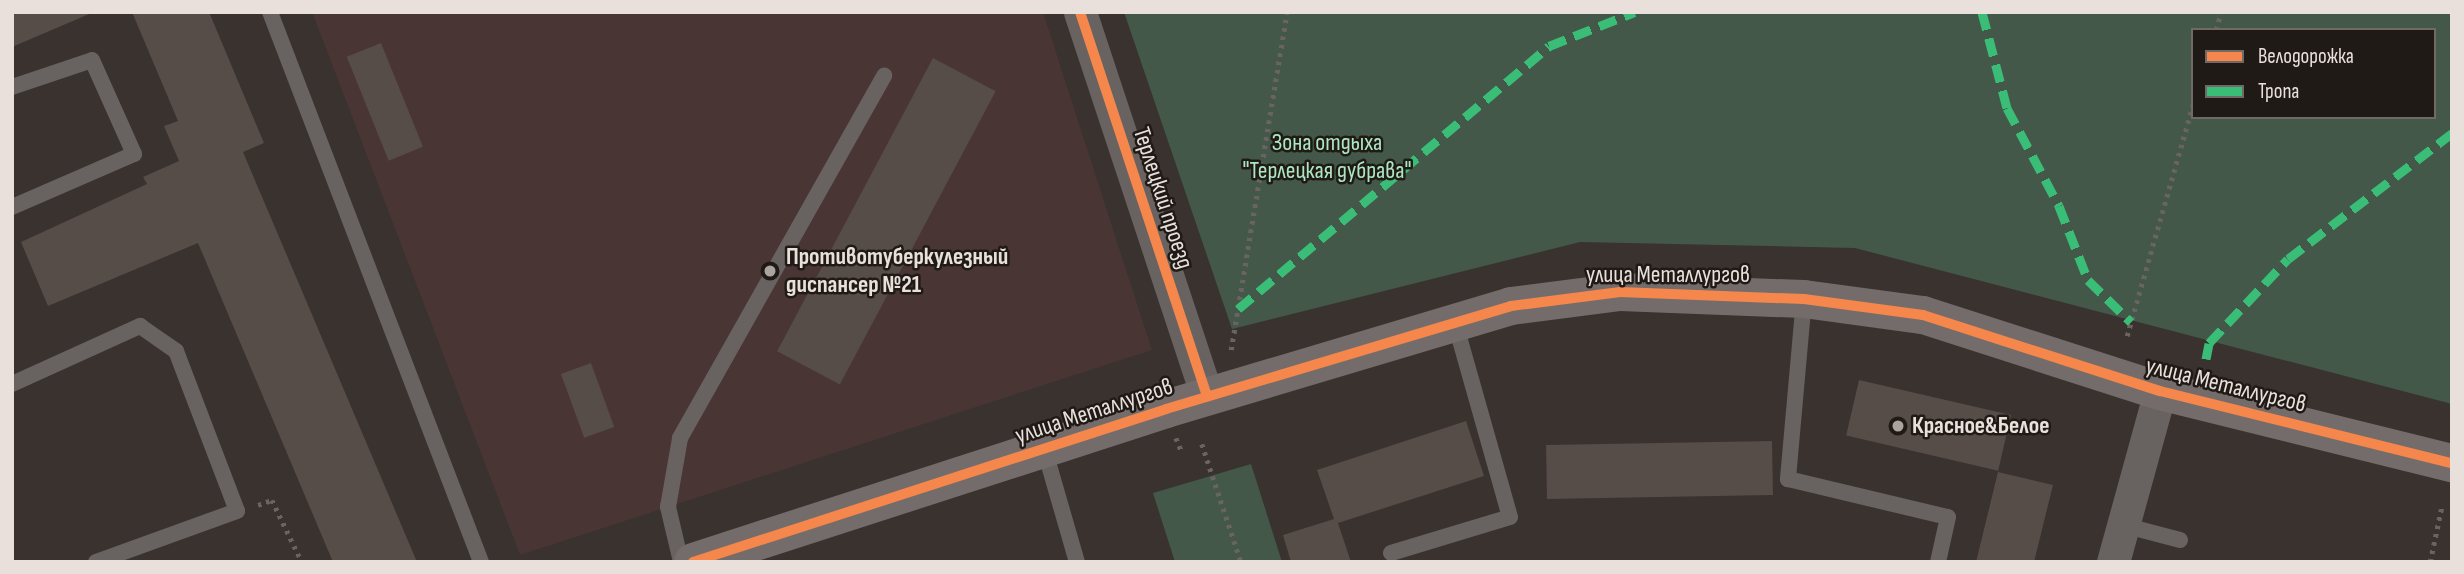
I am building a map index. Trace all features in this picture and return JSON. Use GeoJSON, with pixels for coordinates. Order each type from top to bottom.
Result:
{"type":"FeatureCollection","features":[{"type":"Feature","properties":{"kind":"street","name":"Терлецкий проезд"},"geometry":{"type":"LineString","coordinates":[[1080,12],[1207,397]]}},
{"type":"Feature","properties":{"kind":"street","name":"улица Металлургов"},"geometry":{"type":"LineString","coordinates":[[693,562],[1044,448],[1455,322],[1511,306],[1620,292],[1804,299],[1923,315],[2160,391],[2452,463]]}},
{"type":"Feature","properties":{"kind":"street"},"geometry":{"type":"LineString","coordinates":[[2113,562],[2160,391]]}},
{"type":"Feature","properties":{"kind":"lane"},"geometry":{"type":"LineString","coordinates":[[270,12],[481,562]]}},
{"type":"Feature","properties":{"kind":"lane"},"geometry":{"type":"LineString","coordinates":[[12,87],[92,60],[134,154],[12,207]]}},
{"type":"Feature","properties":{"kind":"lane"},"geometry":{"type":"LineString","coordinates":[[681,562],[668,507],[680,438],[884,76]]}},
{"type":"Feature","properties":{"kind":"lane"},"geometry":{"type":"LineString","coordinates":[[1804,299],[1788,479],[1948,517],[1938,562]]}},
{"type":"Feature","properties":{"kind":"lane"},"geometry":{"type":"LineString","coordinates":[[1391,553],[1510,517],[1455,322]]}},
{"type":"Feature","properties":{"kind":"lane"},"geometry":{"type":"LineString","coordinates":[[12,384],[140,326],[176,351],[237,511],[96,562]]}},
{"type":"Feature","properties":{"kind":"lane"},"geometry":{"type":"LineString","coordinates":[[1044,448],[1077,562]]}},
{"type":"Feature","properties":{"kind":"lane"},"geometry":{"type":"LineString","coordinates":[[2123,525],[2180,540]]}},
{"type":"Feature","properties":{"kind":"path"},"geometry":{"type":"LineString","coordinates":[[1231,350],[1287,12]]}},
{"type":"Feature","properties":{"kind":"path"},"geometry":{"type":"LineString","coordinates":[[2127,336],[2191,111]]}},
{"type":"Feature","properties":{"kind":"path"},"geometry":{"type":"LineString","coordinates":[[1202,444],[1241,562]]}},
{"type":"Feature","properties":{"kind":"path"},"geometry":{"type":"LineString","coordinates":[[237,511],[272,500],[300,558]]}},
{"type":"Feature","properties":{"kind":"path"},"geometry":{"type":"LineString","coordinates":[[2430,562],[2442,505]]}},
{"type":"Feature","properties":{"kind":"shaded area","name":"Противотуберкулезный диспансер №21"},"geometry":{"type":"Polygon","coordinates":[[[312,12],[1043,12],[1152,350],[520,555],[312,12]]]}},
{"type":"Feature","properties":{"kind":"green space","name":"Зона отдыха \"Терлецкая дубрава\""},"geometry":{"type":"Polygon","coordinates":[[[1124,12],[2452,12],[2452,404],[1855,248],[1580,242],[1232,329],[1124,12]]]}},
{"type":"Feature","properties":{"kind":"green space"},"geometry":{"type":"Polygon","coordinates":[[[1251,464],[1282,562],[1175,562],[1153,493],[1251,464]]]}},
{"type":"Feature","properties":{"kind":"building"},"geometry":{"type":"Polygon","coordinates":[[[12,12],[94,12],[12,47],[12,12]]]}},
{"type":"Feature","properties":{"kind":"building"},"geometry":{"type":"Polygon","coordinates":[[[132,12],[209,12],[264,143],[243,152],[417,562],[333,562],[198,243],[48,306],[21,242],[147,184],[143,177],[179,161],[164,126],[178,121],[132,12]]]}},
{"type":"Feature","properties":{"kind":"building"},"geometry":{"type":"Polygon","coordinates":[[[381,43],[423,147],[389,161],[347,57],[381,43]]]}},
{"type":"Feature","properties":{"kind":"building"},"geometry":{"type":"Polygon","coordinates":[[[933,58],[996,91],[840,384],[777,351],[933,58]]]}},
{"type":"Feature","properties":{"kind":"building"},"geometry":{"type":"Polygon","coordinates":[[[591,363],[614,427],[584,438],[561,374],[591,363]]]}},
{"type":"Feature","properties":{"kind":"building"},"geometry":{"type":"Polygon","coordinates":[[[1859,380],[2011,415],[1998,471],[1846,436],[1859,380]]]}},
{"type":"Feature","properties":{"kind":"building"},"geometry":{"type":"Polygon","coordinates":[[[1466,421],[1484,476],[1338,523],[1351,562],[1291,562],[1283,535],[1334,519],[1317,470],[1466,421]]]}},
{"type":"Feature","properties":{"kind":"building"},"geometry":{"type":"Polygon","coordinates":[[[1772,441],[1773,495],[1547,499],[1546,445],[1772,441]]]}},
{"type":"Feature","properties":{"kind":"building"},"geometry":{"type":"Polygon","coordinates":[[[1998,472],[2053,485],[2034,562],[1976,562],[1998,472]]]}},
{"type":"Feature","properties":{"kind":"marked path"},"geometry":{"type":"LineString","coordinates":[[1238,309],[1549,46],[1635,12]]}},
{"type":"Feature","properties":{"kind":"marked path"},"geometry":{"type":"LineString","coordinates":[[1982,12],[2007,108],[2059,206],[2088,280],[2131,322]]}},
{"type":"Feature","properties":{"kind":"marked path"},"geometry":{"type":"LineString","coordinates":[[2206,359],[2209,343],[2288,259],[2452,133]]}},
{"type":"Feature","properties":{"kind":"cycle path"},"geometry":{"type":"LineString","coordinates":[[1080,12],[1207,397]]}},
{"type":"Feature","properties":{"kind":"cycle path"},"geometry":{"type":"LineString","coordinates":[[693,562],[1166,409],[1511,306],[1620,292],[1804,299],[1923,315],[2160,391],[2452,463]]}},
{"type":"Feature","properties":{"kind":"place","name":"Противотуберкулезный диспансер №21"},"geometry":{"type":"Point","coordinates":[770,271]}},
{"type":"Feature","properties":{"kind":"place","name":"Красное&Белое"},"geometry":{"type":"Point","coordinates":[1898,426]}}]}
